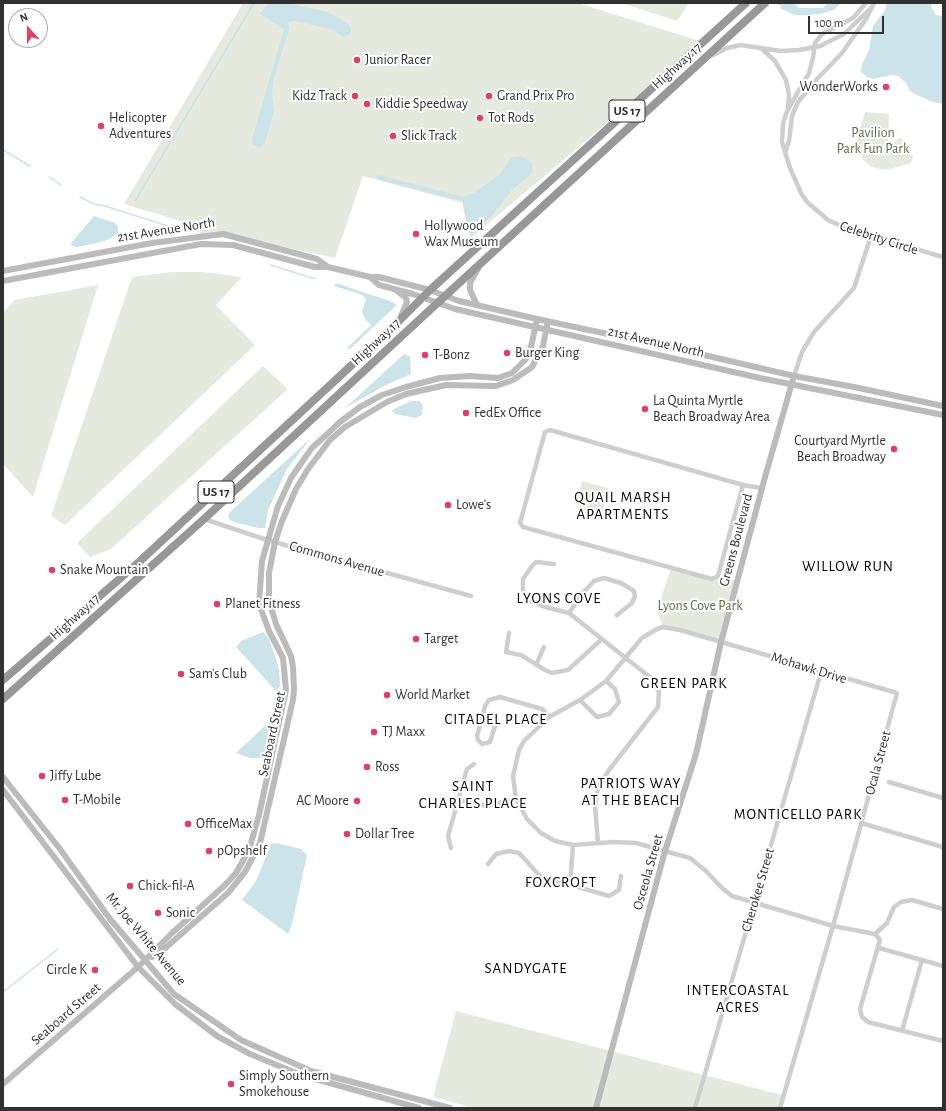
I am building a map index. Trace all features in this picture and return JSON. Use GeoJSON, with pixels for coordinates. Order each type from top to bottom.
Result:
{"type":"FeatureCollection","features":[{"type":"Feature","properties":{"kind":"highway","name":"Highway 17"},"geometry":{"type":"LineString","coordinates":[[3,699],[204,519],[437,302],[766,3]]}},
{"type":"Feature","properties":{"kind":"highway","name":"Highway 17"},"geometry":{"type":"LineString","coordinates":[[3,680],[139,562],[395,325],[430,290],[744,4]]}},
{"type":"Feature","properties":{"kind":"street","name":"Celebrity Circle"},"geometry":{"type":"LineString","coordinates":[[866,3],[853,18],[822,34],[814,47],[809,73],[787,111],[782,132],[782,142],[786,150],[794,181],[807,202],[821,215],[837,225],[943,257]]}},
{"type":"Feature","properties":{"kind":"street","name":"Celebrity Circle"},"geometry":{"type":"LineString","coordinates":[[786,150],[789,142],[792,116],[798,102],[817,78],[842,53],[866,19],[874,3]]}},
{"type":"Feature","properties":{"kind":"street"},"geometry":{"type":"LineString","coordinates":[[700,63],[727,48],[741,45],[762,49],[787,51],[829,43],[844,34],[871,8]]}},
{"type":"Feature","properties":{"kind":"street"},"geometry":{"type":"LineString","coordinates":[[762,49],[774,61],[786,80],[789,95],[787,111]]}},
{"type":"Feature","properties":{"kind":"street","name":"21st Avenue North"},"geometry":{"type":"LineString","coordinates":[[3,271],[152,243],[223,234],[317,259],[328,267]]}},
{"type":"Feature","properties":{"kind":"street","name":"Greens Boulevard"},"geometry":{"type":"LineString","coordinates":[[721,642],[762,488],[802,352],[814,332],[854,288],[871,236]]}},
{"type":"Feature","properties":{"kind":"street","name":"21st Avenue North"},"geometry":{"type":"LineString","coordinates":[[3,281],[201,244],[233,245],[314,267],[328,267],[370,278],[379,277],[430,290],[477,305],[537,319],[674,348],[794,376],[854,386],[943,406]]}},
{"type":"Feature","properties":{"kind":"street"},"geometry":{"type":"LineString","coordinates":[[477,305],[470,290],[470,283],[482,261]]}},
{"type":"Feature","properties":{"kind":"street","name":"21st Avenue North"},"geometry":{"type":"LineString","coordinates":[[370,278],[379,285],[423,297],[455,309],[792,384],[943,415]]}},
{"type":"Feature","properties":{"kind":"street"},"geometry":{"type":"LineString","coordinates":[[394,288],[403,295],[407,302],[407,306],[395,325]]}},
{"type":"Feature","properties":{"kind":"street","name":"Seaboard Street"},"geometry":{"type":"LineString","coordinates":[[3,1084],[145,961],[172,933],[225,885],[236,873],[249,850],[286,690],[283,658],[269,630],[260,604],[262,561],[278,506],[291,478],[311,449],[340,422],[360,407],[382,395],[406,387],[450,377],[498,378],[506,376],[520,367],[526,359],[537,319]]}},
{"type":"Feature","properties":{"kind":"street","name":"Seaboard Street"},"geometry":{"type":"LineString","coordinates":[[145,961],[162,951],[228,893],[246,872],[260,844],[293,700],[294,689],[293,667],[290,656],[276,624],[268,596],[269,573],[275,542],[296,489],[308,469],[330,440],[344,427],[387,402],[406,394],[446,385],[496,386],[514,380],[532,367],[543,346],[548,321]]}},
{"type":"Feature","properties":{"kind":"street"},"geometry":{"type":"LineString","coordinates":[[743,485],[718,576],[712,579],[523,527],[520,523],[545,432],[550,430],[743,485],[762,488]]}},
{"type":"Feature","properties":{"kind":"street","name":"Commons Avenue"},"geometry":{"type":"LineString","coordinates":[[204,519],[267,540],[471,596]]}},
{"type":"Feature","properties":{"kind":"street"},"geometry":{"type":"LineString","coordinates":[[554,564],[536,562],[523,580],[523,592],[528,599],[546,607],[569,613],[627,657],[651,678],[659,692],[658,707],[608,770],[598,788],[595,806],[598,843]]}},
{"type":"Feature","properties":{"kind":"street"},"geometry":{"type":"LineString","coordinates":[[569,613],[581,595],[594,581],[604,578],[621,583],[634,590],[635,596],[632,603],[617,615]]}},
{"type":"Feature","properties":{"kind":"street"},"geometry":{"type":"LineString","coordinates":[[721,642],[680,630],[663,628],[642,638],[606,681],[580,700],[549,718],[531,732],[519,750],[513,776],[516,799],[527,820],[541,833],[554,841],[573,845],[613,842],[636,843],[690,858],[706,871],[720,887],[732,896],[754,904],[833,926],[875,934],[880,940],[879,948],[860,1009],[862,1017],[868,1022],[943,1040]]}},
{"type":"Feature","properties":{"kind":"street"},"geometry":{"type":"LineString","coordinates":[[509,633],[506,652],[521,655],[552,673],[568,670],[602,639]]}},
{"type":"Feature","properties":{"kind":"street","name":"Mohawk Drive"},"geometry":{"type":"LineString","coordinates":[[721,642],[897,693]]}},
{"type":"Feature","properties":{"kind":"street","name":"Osceola Street"},"geometry":{"type":"LineString","coordinates":[[596,1108],[666,851],[696,754],[721,642]]}},
{"type":"Feature","properties":{"kind":"street"},"geometry":{"type":"LineString","coordinates":[[536,664],[544,647]]}},
{"type":"Feature","properties":{"kind":"street","name":"Cherokee Street"},"geometry":{"type":"LineString","coordinates":[[695,1108],[821,672]]}},
{"type":"Feature","properties":{"kind":"street"},"geometry":{"type":"LineString","coordinates":[[580,700],[597,717],[609,714],[619,702],[615,690],[606,681]]}},
{"type":"Feature","properties":{"kind":"street","name":"Ocala Street"},"geometry":{"type":"LineString","coordinates":[[780,1108],[833,926],[897,693]]}},
{"type":"Feature","properties":{"kind":"street"},"geometry":{"type":"LineString","coordinates":[[483,714],[492,718],[495,726],[490,742],[482,744],[478,740],[477,736],[483,714],[489,700],[500,697],[542,709],[549,718]]}},
{"type":"Feature","properties":{"kind":"street"},"geometry":{"type":"LineString","coordinates":[[452,848],[448,836],[467,769],[474,764]]}},
{"type":"Feature","properties":{"kind":"street","name":"Mr. Joe White Avenue"},"geometry":{"type":"LineString","coordinates":[[3,776],[5,783],[60,849],[110,919],[174,994],[241,1040],[311,1071],[450,1108]]}},
{"type":"Feature","properties":{"kind":"street"},"geometry":{"type":"LineString","coordinates":[[889,782],[943,798]]}},
{"type":"Feature","properties":{"kind":"street","name":"Mr. Joe White Avenue"},"geometry":{"type":"LineString","coordinates":[[3,790],[138,967],[175,1004],[217,1036],[250,1054],[301,1075],[419,1108]]}},
{"type":"Feature","properties":{"kind":"street"},"geometry":{"type":"LineString","coordinates":[[459,800],[487,806],[516,799]]}},
{"type":"Feature","properties":{"kind":"street"},"geometry":{"type":"LineString","coordinates":[[862,823],[943,847]]}},
{"type":"Feature","properties":{"kind":"street"},"geometry":{"type":"LineString","coordinates":[[570,885],[573,845]]}},
{"type":"Feature","properties":{"kind":"street"},"geometry":{"type":"LineString","coordinates":[[488,864],[496,854],[509,850],[519,853],[540,876],[608,896],[619,890],[621,876]]}},
{"type":"Feature","properties":{"kind":"street"},"geometry":{"type":"LineString","coordinates":[[875,934],[887,923],[894,907],[901,902],[912,900],[943,909]]}},
{"type":"Feature","properties":{"kind":"street"},"geometry":{"type":"LineString","coordinates":[[879,948],[943,966]]}},
{"type":"Feature","properties":{"kind":"street"},"geometry":{"type":"LineString","coordinates":[[902,1031],[922,960]]}},
{"type":"Feature","properties":{"kind":"green space"},"geometry":{"type":"Polygon","coordinates":[[[243,3],[578,3],[703,42],[470,239],[463,203],[363,176],[335,258],[223,234],[201,235],[195,227],[187,223],[124,204],[243,3]]]}},
{"type":"Feature","properties":{"kind":"green space"},"geometry":{"type":"Polygon","coordinates":[[[621,3],[689,3],[677,21],[621,3]]]}},
{"type":"Feature","properties":{"kind":"green space","name":"Pavilion Park Fun Park"},"geometry":{"type":"Polygon","coordinates":[[[865,112],[889,114],[888,144],[892,144],[900,137],[906,143],[913,157],[911,163],[886,170],[871,167],[863,160],[857,147],[857,138],[865,112]]]}},
{"type":"Feature","properties":{"kind":"green space"},"geometry":{"type":"Polygon","coordinates":[[[171,272],[204,272],[242,277],[216,305],[255,345],[65,525],[51,516],[132,277],[171,272]]]}},
{"type":"Feature","properties":{"kind":"green space"},"geometry":{"type":"Polygon","coordinates":[[[98,285],[33,497],[3,464],[3,313],[14,300],[98,285]]]}},
{"type":"Feature","properties":{"kind":"green space"},"geometry":{"type":"Polygon","coordinates":[[[263,366],[288,389],[111,549],[90,557],[77,543],[263,366]]]}},
{"type":"Feature","properties":{"kind":"green space"},"geometry":{"type":"Polygon","coordinates":[[[582,481],[608,488],[603,511],[576,504],[582,481]]]}},
{"type":"Feature","properties":{"kind":"green space","name":"Lyons Cove Park"},"geometry":{"type":"Polygon","coordinates":[[[671,568],[712,579],[718,576],[737,581],[721,642],[663,627],[657,611],[671,568]]]}},
{"type":"Feature","properties":{"kind":"green space"},"geometry":{"type":"Polygon","coordinates":[[[456,1011],[782,1095],[779,1108],[473,1108],[433,1097],[456,1011]]]}},
{"type":"Feature","properties":{"kind":"water"},"geometry":{"type":"Polygon","coordinates":[[[269,3],[287,3],[327,12],[347,23],[351,28],[351,32],[349,35],[344,37],[334,30],[296,21],[288,22],[289,29],[273,82],[272,94],[274,111],[265,143],[260,148],[252,144],[252,139],[284,29],[260,14],[269,3]]]}},
{"type":"Feature","properties":{"kind":"water"},"geometry":{"type":"Polygon","coordinates":[[[782,3],[792,3],[800,8],[822,8],[829,3],[841,3],[834,10],[820,14],[795,15],[780,8],[782,3]]]}},
{"type":"Feature","properties":{"kind":"water"},"geometry":{"type":"Polygon","coordinates":[[[886,3],[931,3],[936,15],[943,16],[943,104],[933,102],[910,91],[906,83],[898,76],[892,75],[873,79],[867,77],[861,72],[862,64],[869,50],[873,26],[885,10],[886,3]]]}},
{"type":"Feature","properties":{"kind":"water"},"geometry":{"type":"Polygon","coordinates":[[[521,156],[532,164],[532,173],[512,190],[491,217],[471,235],[468,230],[462,201],[379,180],[376,177],[378,175],[464,197],[475,192],[499,175],[512,157],[521,156]]]}},
{"type":"Feature","properties":{"kind":"water"},"geometry":{"type":"Polygon","coordinates":[[[94,216],[115,223],[118,226],[118,233],[110,239],[97,243],[77,247],[72,246],[71,243],[94,216]]]}},
{"type":"Feature","properties":{"kind":"water"},"geometry":{"type":"Polygon","coordinates":[[[336,283],[390,301],[397,305],[351,348],[346,349],[371,325],[365,319],[362,311],[366,299],[362,295],[334,286],[336,283]]]}},
{"type":"Feature","properties":{"kind":"water"},"geometry":{"type":"Polygon","coordinates":[[[404,354],[410,356],[411,374],[386,385],[345,408],[404,354]]]}},
{"type":"Feature","properties":{"kind":"water"},"geometry":{"type":"Polygon","coordinates":[[[411,401],[420,401],[423,407],[422,415],[416,418],[395,414],[392,410],[411,401]]]}},
{"type":"Feature","properties":{"kind":"water"},"geometry":{"type":"Polygon","coordinates":[[[311,438],[287,469],[268,510],[265,528],[258,528],[234,522],[229,519],[228,515],[231,511],[311,438]]]}},
{"type":"Feature","properties":{"kind":"water"},"geometry":{"type":"Polygon","coordinates":[[[263,632],[269,639],[279,668],[280,686],[276,691],[236,647],[241,641],[263,632]]]}},
{"type":"Feature","properties":{"kind":"water"},"geometry":{"type":"Polygon","coordinates":[[[276,720],[266,756],[263,758],[250,758],[236,753],[270,721],[276,720]]]}},
{"type":"Feature","properties":{"kind":"water"},"geometry":{"type":"Polygon","coordinates":[[[277,843],[301,849],[307,855],[292,924],[288,934],[242,900],[256,881],[271,844],[277,843]]]}},
{"type":"Feature","properties":{"kind":"waterway"},"geometry":{"type":"LineString","coordinates":[[135,201],[254,3]]}},
{"type":"Feature","properties":{"kind":"waterway"},"geometry":{"type":"LineString","coordinates":[[776,3],[781,5]]}},
{"type":"Feature","properties":{"kind":"waterway"},"geometry":{"type":"LineString","coordinates":[[3,150],[30,166]]}},
{"type":"Feature","properties":{"kind":"waterway"},"geometry":{"type":"LineString","coordinates":[[49,177],[61,185]]}},
{"type":"Feature","properties":{"kind":"waterway"},"geometry":{"type":"LineString","coordinates":[[80,197],[94,204],[105,206],[171,227]]}},
{"type":"Feature","properties":{"kind":"waterway"},"geometry":{"type":"LineString","coordinates":[[271,265],[315,279]]}},
{"type":"Feature","properties":{"kind":"waterway"},"geometry":{"type":"LineString","coordinates":[[3,992],[58,949]]}},
{"type":"Feature","properties":{"kind":"place","name":"Junior Racer"},"geometry":{"type":"Point","coordinates":[357,60]}},
{"type":"Feature","properties":{"kind":"place","name":"WonderWorks"},"geometry":{"type":"Point","coordinates":[886,87]}},
{"type":"Feature","properties":{"kind":"place","name":"Kidz Track"},"geometry":{"type":"Point","coordinates":[355,96]}},
{"type":"Feature","properties":{"kind":"place","name":"Grand Prix Pro"},"geometry":{"type":"Point","coordinates":[489,96]}},
{"type":"Feature","properties":{"kind":"place","name":"Kiddie Speedway"},"geometry":{"type":"Point","coordinates":[367,104]}},
{"type":"Feature","properties":{"kind":"place","name":"Tot Rods"},"geometry":{"type":"Point","coordinates":[480,118]}},
{"type":"Feature","properties":{"kind":"place","name":"Helicopter Adventures"},"geometry":{"type":"Point","coordinates":[101,126]}},
{"type":"Feature","properties":{"kind":"place","name":"Slick Track"},"geometry":{"type":"Point","coordinates":[393,136]}},
{"type":"Feature","properties":{"kind":"place","name":"Hollywood Wax Museum"},"geometry":{"type":"Point","coordinates":[416,234]}},
{"type":"Feature","properties":{"kind":"place","name":"Burger King"},"geometry":{"type":"Point","coordinates":[507,353]}},
{"type":"Feature","properties":{"kind":"place","name":"T-Bonz"},"geometry":{"type":"Point","coordinates":[425,355]}},
{"type":"Feature","properties":{"kind":"place","name":"La Quinta Myrtle Beach Broadway Area"},"geometry":{"type":"Point","coordinates":[645,409]}},
{"type":"Feature","properties":{"kind":"place","name":"FedEx Office"},"geometry":{"type":"Point","coordinates":[466,413]}},
{"type":"Feature","properties":{"kind":"place","name":"Courtyard Myrtle Beach Broadway"},"geometry":{"type":"Point","coordinates":[894,449]}},
{"type":"Feature","properties":{"kind":"place","name":"Lowe's"},"geometry":{"type":"Point","coordinates":[448,505]}},
{"type":"Feature","properties":{"kind":"place","name":"Snake Mountain"},"geometry":{"type":"Point","coordinates":[52,570]}},
{"type":"Feature","properties":{"kind":"place","name":"Planet Fitness"},"geometry":{"type":"Point","coordinates":[217,604]}},
{"type":"Feature","properties":{"kind":"place","name":"Target"},"geometry":{"type":"Point","coordinates":[416,639]}},
{"type":"Feature","properties":{"kind":"place","name":"Sam's Club"},"geometry":{"type":"Point","coordinates":[181,674]}},
{"type":"Feature","properties":{"kind":"place","name":"World Market"},"geometry":{"type":"Point","coordinates":[387,695]}},
{"type":"Feature","properties":{"kind":"place","name":"TJ Maxx"},"geometry":{"type":"Point","coordinates":[374,732]}},
{"type":"Feature","properties":{"kind":"place","name":"Ross"},"geometry":{"type":"Point","coordinates":[367,767]}},
{"type":"Feature","properties":{"kind":"place","name":"Jiffy Lube"},"geometry":{"type":"Point","coordinates":[42,776]}},
{"type":"Feature","properties":{"kind":"place","name":"T-Mobile"},"geometry":{"type":"Point","coordinates":[65,800]}},
{"type":"Feature","properties":{"kind":"place","name":"AC Moore"},"geometry":{"type":"Point","coordinates":[357,801]}},
{"type":"Feature","properties":{"kind":"place","name":"OfficeMax"},"geometry":{"type":"Point","coordinates":[188,824]}},
{"type":"Feature","properties":{"kind":"place","name":"Dollar Tree"},"geometry":{"type":"Point","coordinates":[347,834]}},
{"type":"Feature","properties":{"kind":"place","name":"pOpshelf"},"geometry":{"type":"Point","coordinates":[209,851]}},
{"type":"Feature","properties":{"kind":"place","name":"Chick-fil-A"},"geometry":{"type":"Point","coordinates":[130,886]}},
{"type":"Feature","properties":{"kind":"place","name":"Sonic"},"geometry":{"type":"Point","coordinates":[158,913]}},
{"type":"Feature","properties":{"kind":"place","name":"Circle K"},"geometry":{"type":"Point","coordinates":[95,970]}},
{"type":"Feature","properties":{"kind":"place","name":"Simply Southern Smokehouse"},"geometry":{"type":"Point","coordinates":[231,1084]}},
{"type":"Feature","properties":{"kind":"district","name":"QUAIL MARSH APARTMENTS"},"geometry":{"type":"Point","coordinates":[623,506]}},
{"type":"Feature","properties":{"kind":"district","name":"WILLOW RUN"},"geometry":{"type":"Point","coordinates":[848,566]}},
{"type":"Feature","properties":{"kind":"district","name":"LYONS COVE"},"geometry":{"type":"Point","coordinates":[559,598]}},
{"type":"Feature","properties":{"kind":"district","name":"GREEN PARK"},"geometry":{"type":"Point","coordinates":[684,683]}},
{"type":"Feature","properties":{"kind":"district","name":"CITADEL PLACE"},"geometry":{"type":"Point","coordinates":[496,719]}},
{"type":"Feature","properties":{"kind":"district","name":"PATRIOTS WAY AT THE BEACH"},"geometry":{"type":"Point","coordinates":[631,792]}},
{"type":"Feature","properties":{"kind":"district","name":"SAINT CHARLES PLACE"},"geometry":{"type":"Point","coordinates":[473,794]}},
{"type":"Feature","properties":{"kind":"district","name":"MONTICELLO PARK"},"geometry":{"type":"Point","coordinates":[798,814]}},
{"type":"Feature","properties":{"kind":"district","name":"FOXCROFT"},"geometry":{"type":"Point","coordinates":[561,882]}},
{"type":"Feature","properties":{"kind":"district","name":"SANDYGATE"},"geometry":{"type":"Point","coordinates":[526,968]}},
{"type":"Feature","properties":{"kind":"district","name":"INTERCOASTAL ACRES"},"geometry":{"type":"Point","coordinates":[738,998]}}]}
